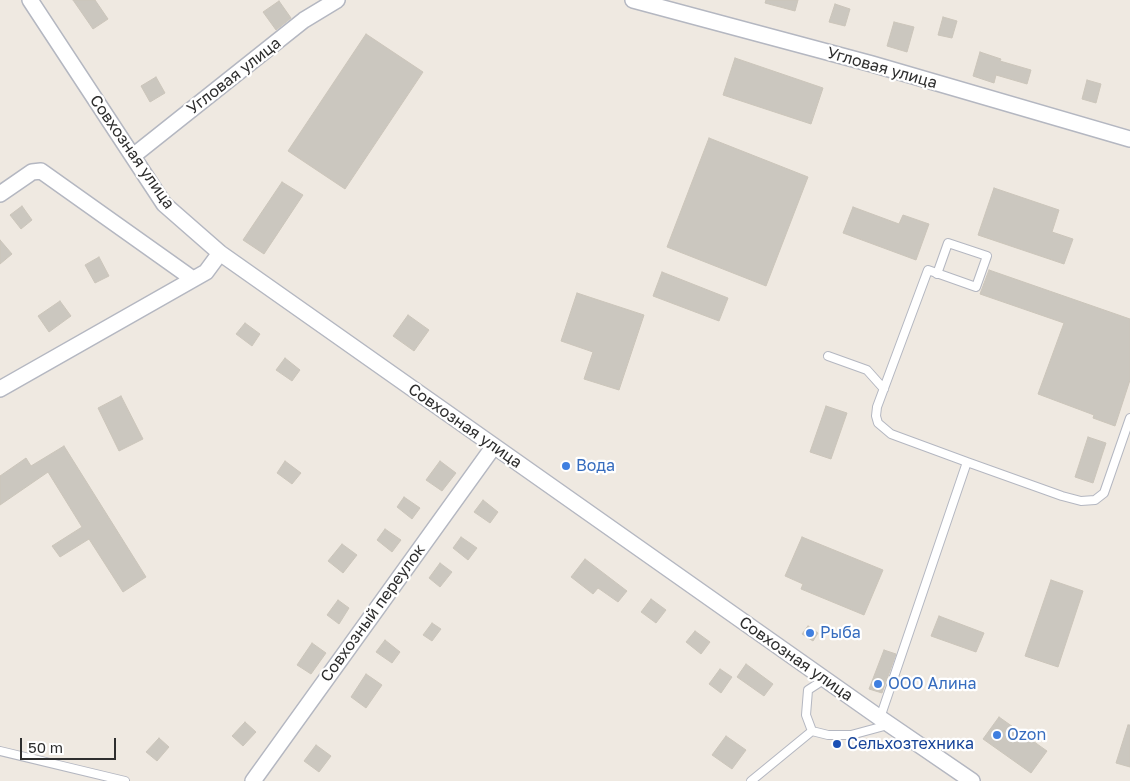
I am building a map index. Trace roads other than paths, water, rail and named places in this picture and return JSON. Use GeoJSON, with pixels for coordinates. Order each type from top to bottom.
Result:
{"type":"FeatureCollection","features":[{"type":"Feature","properties":{"kind":"street","name":"Совхозная улица"},"geometry":{"type":"LineString","coordinates":[[30,0],[164,204],[220,253],[972,781]]}},
{"type":"Feature","properties":{"kind":"street","name":"Угловая улица"},"geometry":{"type":"LineString","coordinates":[[133,156],[304,20],[337,0]]}},
{"type":"Feature","properties":{"kind":"street","name":"Угловая улица"},"geometry":{"type":"LineString","coordinates":[[633,0],[872,64],[1130,139]]}},
{"type":"Feature","properties":{"kind":"street"},"geometry":{"type":"LineString","coordinates":[[0,194],[32,172],[41,172],[193,280]]}},
{"type":"Feature","properties":{"kind":"street"},"geometry":{"type":"LineString","coordinates":[[0,389],[206,272],[220,253]]}},
{"type":"Feature","properties":{"kind":"street","name":"Совхозный переулок"},"geometry":{"type":"LineString","coordinates":[[254,781],[494,446]]}},
{"type":"Feature","properties":{"kind":"lane"},"geometry":{"type":"LineString","coordinates":[[937,274],[948,243],[987,256],[976,287],[937,274],[928,270],[884,389],[876,416],[878,423],[884,430],[1062,496],[1081,501],[1095,500],[1104,494],[1130,418]]}},
{"type":"Feature","properties":{"kind":"lane"},"geometry":{"type":"LineString","coordinates":[[828,356],[867,370],[884,389]]}},
{"type":"Feature","properties":{"kind":"lane"},"geometry":{"type":"LineString","coordinates":[[751,781],[812,732],[828,735],[851,735],[884,721],[968,462]]}},
{"type":"Feature","properties":{"kind":"lane"},"geometry":{"type":"LineString","coordinates":[[812,732],[806,715],[808,690],[825,679]]}},
{"type":"Feature","properties":{"kind":"lane"},"geometry":{"type":"LineString","coordinates":[[0,751],[126,781]]}},
{"type":"Feature","properties":{"kind":"place","name":"Вода"},"geometry":{"type":"Point","coordinates":[566,466]}},
{"type":"Feature","properties":{"kind":"place","name":"Рыба"},"geometry":{"type":"Point","coordinates":[810,633]}},
{"type":"Feature","properties":{"kind":"place","name":"ООО Алина"},"geometry":{"type":"Point","coordinates":[878,684]}},
{"type":"Feature","properties":{"kind":"place","name":"Ozon"},"geometry":{"type":"Point","coordinates":[997,735]}},
{"type":"Feature","properties":{"kind":"place","name":"Сельхозтехника"},"geometry":{"type":"Point","coordinates":[837,744]}}]}
